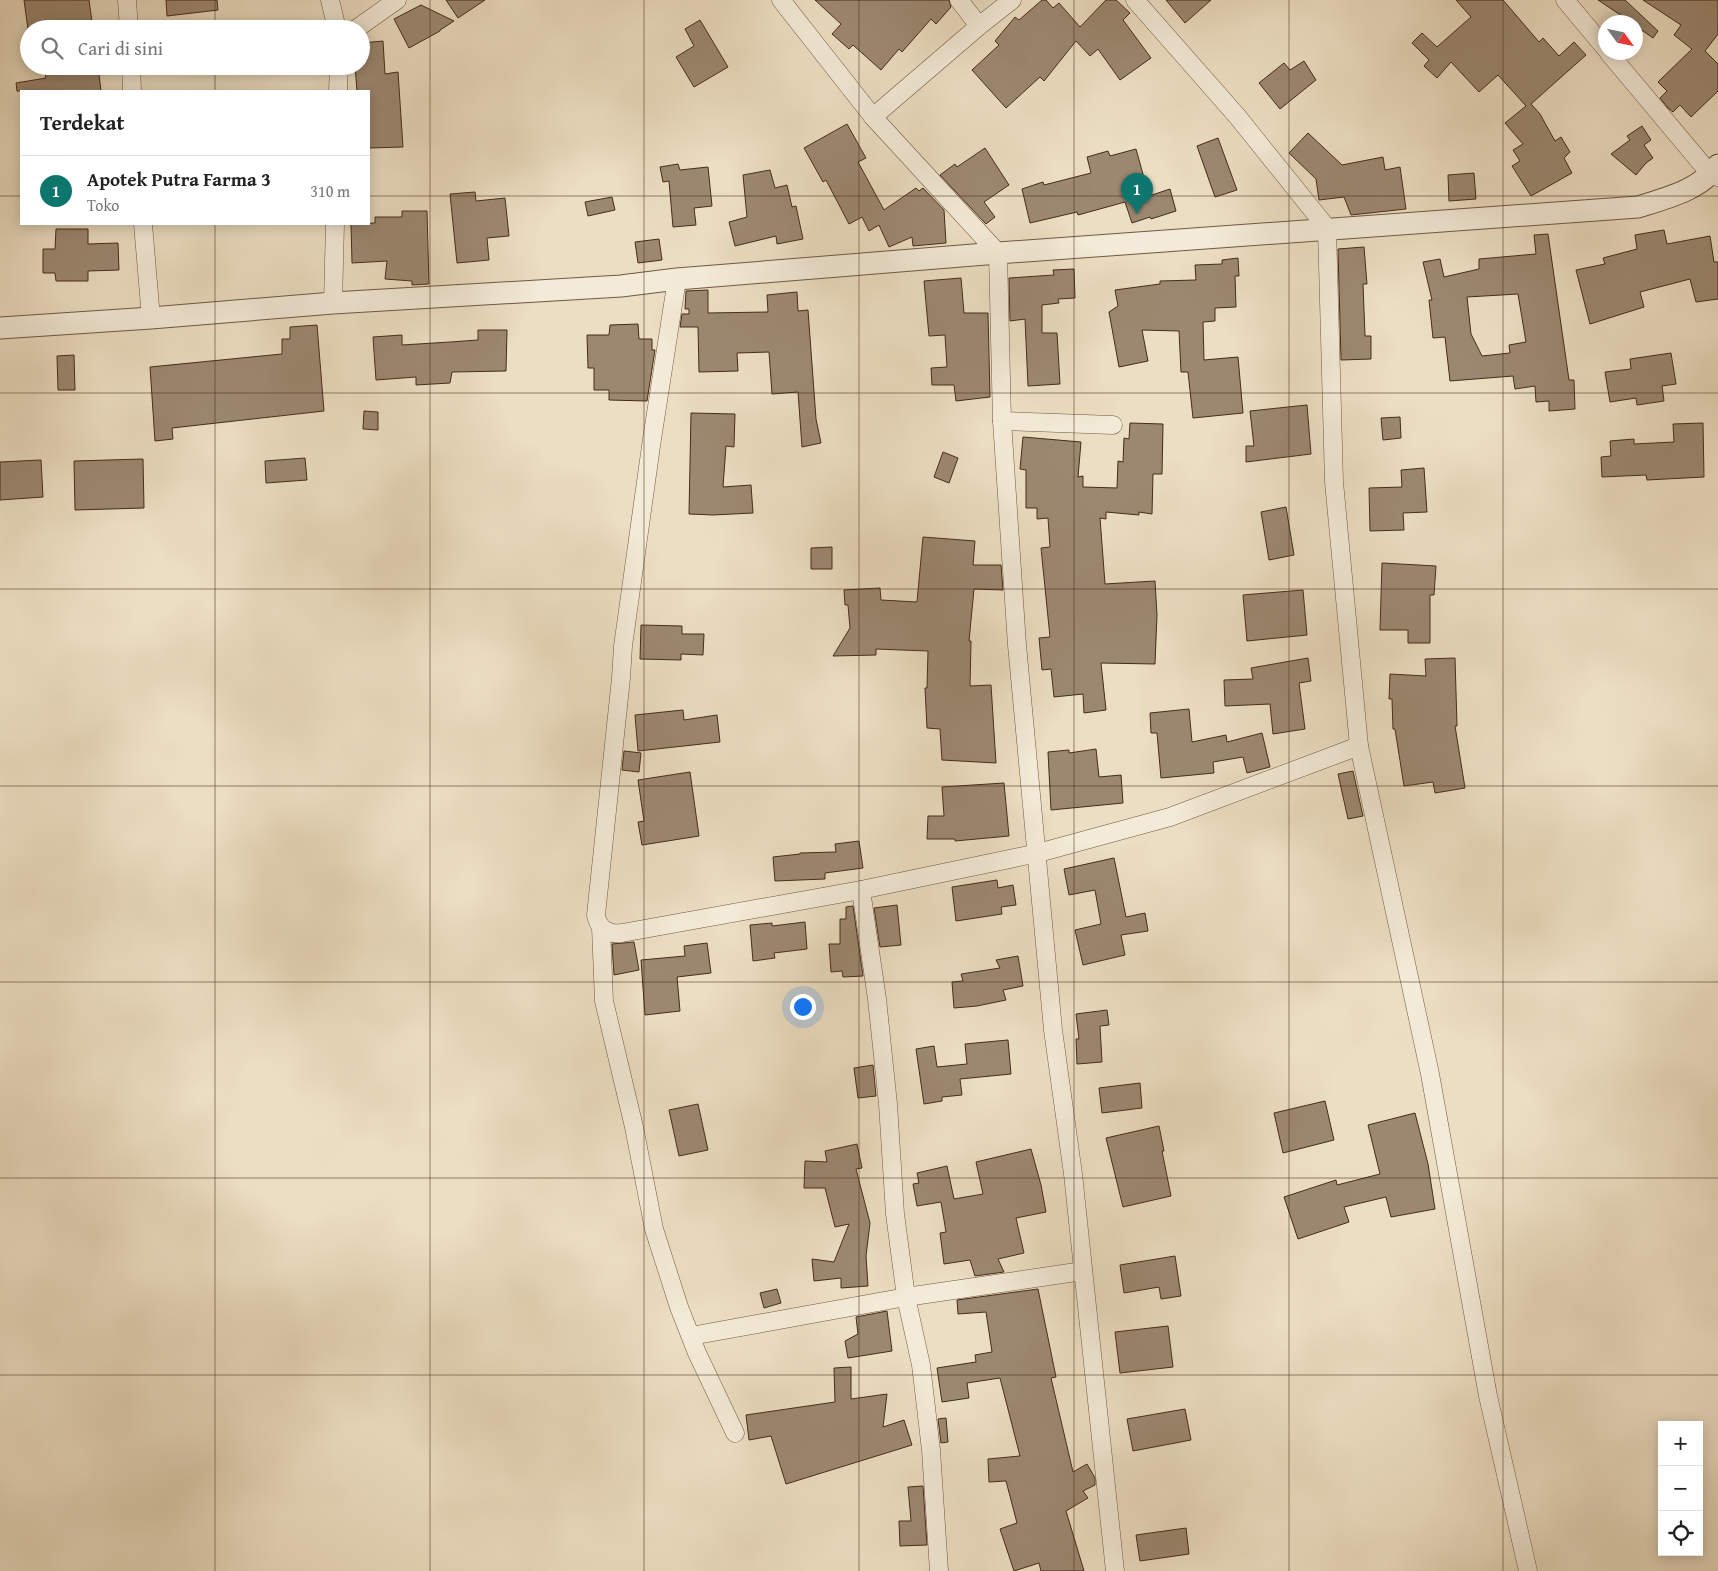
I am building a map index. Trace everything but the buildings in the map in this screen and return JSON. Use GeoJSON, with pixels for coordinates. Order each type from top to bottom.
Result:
{"type":"FeatureCollection","features":[{"type":"Feature","properties":{"kind":"street"},"geometry":{"type":"LineString","coordinates":[[127,0],[128,20]]}},
{"type":"Feature","properties":{"kind":"street"},"geometry":{"type":"LineString","coordinates":[[330,0],[335,20]]}},
{"type":"Feature","properties":{"kind":"street"},"geometry":{"type":"LineString","coordinates":[[369,20],[397,0]]}},
{"type":"Feature","properties":{"kind":"street"},"geometry":{"type":"LineString","coordinates":[[781,0],[873,117],[998,253],[1002,421],[1016,645],[1028,774],[1038,853],[1053,1030],[1072,1174],[1115,1571]]}},
{"type":"Feature","properties":{"kind":"street"},"geometry":{"type":"LineString","coordinates":[[959,0],[979,26]]}},
{"type":"Feature","properties":{"kind":"street"},"geometry":{"type":"LineString","coordinates":[[873,117],[1012,0]]}},
{"type":"Feature","properties":{"kind":"street"},"geometry":{"type":"LineString","coordinates":[[1135,0],[1237,116],[1327,228],[1334,482],[1359,746],[1430,1074],[1488,1396],[1528,1571]]}},
{"type":"Feature","properties":{"kind":"street"},"geometry":{"type":"LineString","coordinates":[[1565,0],[1598,40]]}},
{"type":"Feature","properties":{"kind":"street"},"geometry":{"type":"LineString","coordinates":[[0,328],[333,303],[621,286],[677,279],[998,253],[1638,207],[1685,190],[1716,172],[1615,60]]}},
{"type":"Feature","properties":{"kind":"street"},"geometry":{"type":"LineString","coordinates":[[131,75],[132,90]]}},
{"type":"Feature","properties":{"kind":"street"},"geometry":{"type":"LineString","coordinates":[[338,90],[339,75]]}},
{"type":"Feature","properties":{"kind":"street"},"geometry":{"type":"LineString","coordinates":[[143,225],[152,318]]}},
{"type":"Feature","properties":{"kind":"street"},"geometry":{"type":"LineString","coordinates":[[333,303],[335,225]]}},
{"type":"Feature","properties":{"kind":"street"},"geometry":{"type":"LineString","coordinates":[[677,279],[623,646],[596,915],[601,927],[604,1001],[634,1127],[654,1229],[679,1307],[735,1433]]}},
{"type":"Feature","properties":{"kind":"street"},"geometry":{"type":"LineString","coordinates":[[1002,421],[1113,425]]}},
{"type":"Feature","properties":{"kind":"street"},"geometry":{"type":"LineString","coordinates":[[601,927],[605,931],[616,934],[861,890],[1038,853],[1170,817],[1359,746]]}},
{"type":"Feature","properties":{"kind":"street"},"geometry":{"type":"LineString","coordinates":[[861,890],[877,999],[888,1104],[895,1214],[906,1297],[921,1365],[931,1450],[939,1571]]}},
{"type":"Feature","properties":{"kind":"street"},"geometry":{"type":"LineString","coordinates":[[691,1336],[906,1297],[1083,1271]]}},
{"type":"Feature","properties":{"kind":"place","name":"Apotek Putra Farma 3"},"geometry":{"type":"Point","coordinates":[1137,214]}}]}
